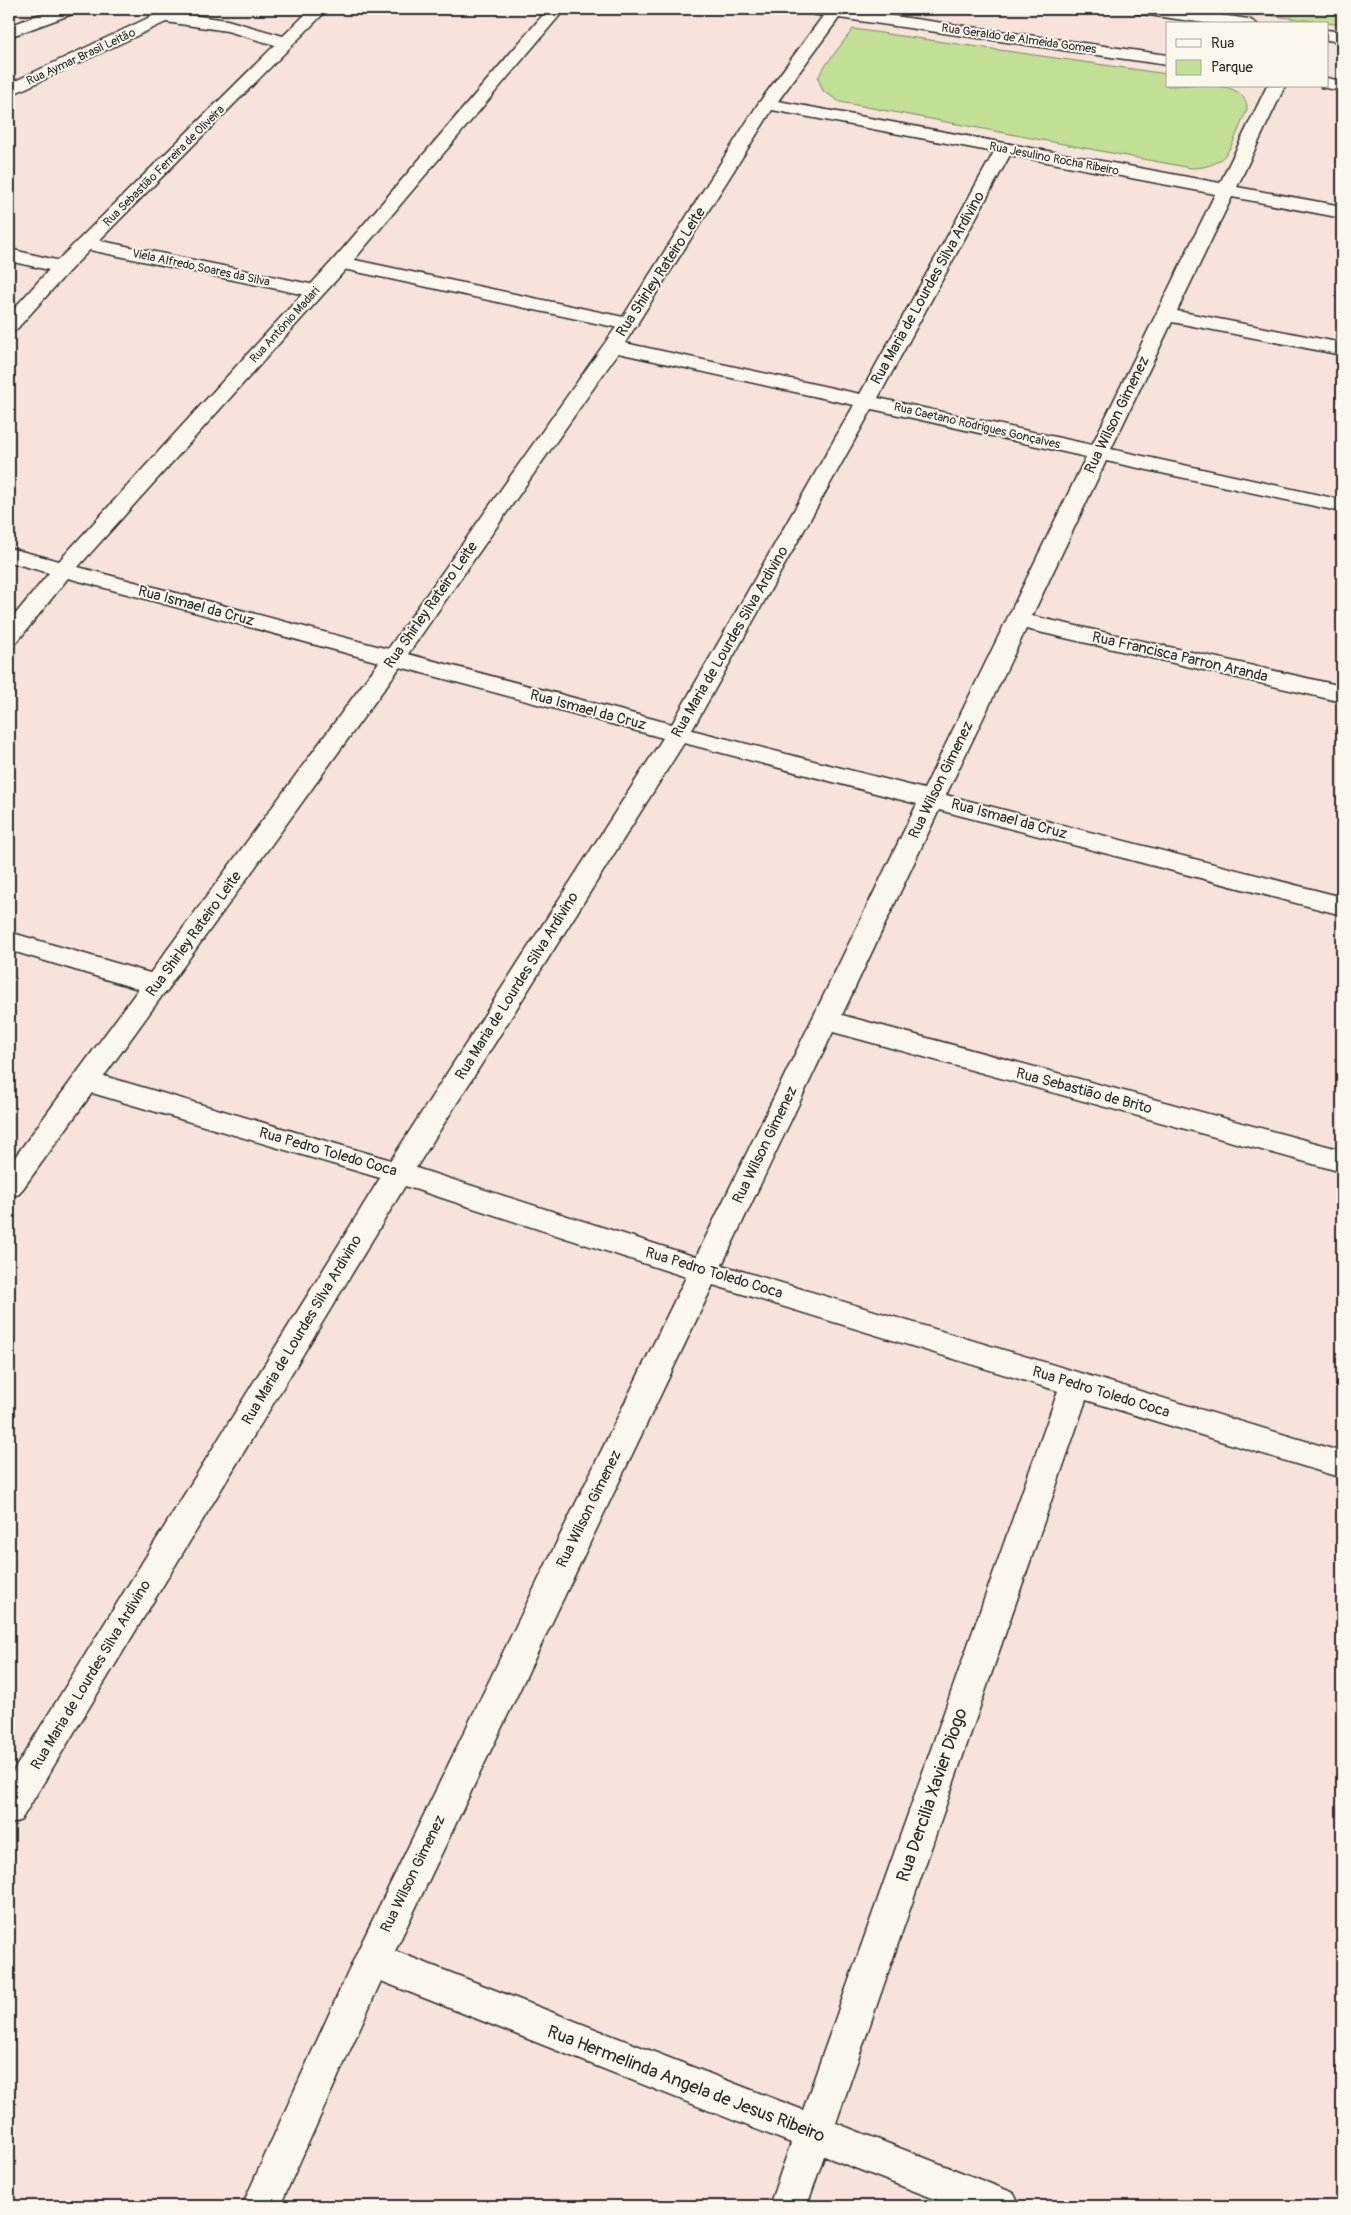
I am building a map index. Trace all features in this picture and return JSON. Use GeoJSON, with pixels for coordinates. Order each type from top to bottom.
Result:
{"type":"FeatureCollection","features":[{"type":"Feature","properties":{"kind":"street"},"geometry":{"type":"LineString","coordinates":[[9,32],[69,9]]}},
{"type":"Feature","properties":{"kind":"street","name":"Rua Sebastião Ferreira de Oliveira"},"geometry":{"type":"LineString","coordinates":[[9,326],[62,267],[320,9]]}},
{"type":"Feature","properties":{"kind":"street","name":"Rua Antônio Madari"},"geometry":{"type":"LineString","coordinates":[[9,637],[62,571],[315,292],[557,9]]}},
{"type":"Feature","properties":{"kind":"street","name":"Rua Geraldo de Almeida Gomes"},"geometry":{"type":"LineString","coordinates":[[811,9],[1166,60]]}},
{"type":"Feature","properties":{"kind":"street"},"geometry":{"type":"LineString","coordinates":[[1142,9],[1235,22]]}},
{"type":"Feature","properties":{"kind":"street","name":"Rua Shirley Rateiro Leite"},"geometry":{"type":"LineString","coordinates":[[9,1186],[158,985],[394,658],[628,324],[767,104],[836,12]]}},
{"type":"Feature","properties":{"kind":"street"},"geometry":{"type":"LineString","coordinates":[[173,13],[252,30],[286,43]]}},
{"type":"Feature","properties":{"kind":"street","name":"Rua Aymar Brasil Leitão"},"geometry":{"type":"LineString","coordinates":[[9,91],[173,13]]}},
{"type":"Feature","properties":{"kind":"street"},"geometry":{"type":"LineString","coordinates":[[1328,35],[1342,37]]}},
{"type":"Feature","properties":{"kind":"street"},"geometry":{"type":"LineString","coordinates":[[1328,83],[1342,86]]}},
{"type":"Feature","properties":{"kind":"street","name":"Rua Wilson Gimenez"},"geometry":{"type":"LineString","coordinates":[[261,2206],[372,1960],[1275,88]]}},
{"type":"Feature","properties":{"kind":"street","name":"Rua Jesulino Rocha Ribeiro"},"geometry":{"type":"LineString","coordinates":[[767,104],[1342,212]]}},
{"type":"Feature","properties":{"kind":"street","name":"Rua Maria de Lourdes Silva Ardivino"},"geometry":{"type":"LineString","coordinates":[[9,1810],[398,1173],[678,734],[867,400],[1004,150]]}},
{"type":"Feature","properties":{"kind":"street","name":"Viela Alfredo Soares da Silva"},"geometry":{"type":"LineString","coordinates":[[87,244],[315,292]]}},
{"type":"Feature","properties":{"kind":"street"},"geometry":{"type":"LineString","coordinates":[[9,255],[62,267]]}},
{"type":"Feature","properties":{"kind":"street"},"geometry":{"type":"LineString","coordinates":[[341,262],[628,324]]}},
{"type":"Feature","properties":{"kind":"street"},"geometry":{"type":"LineString","coordinates":[[1166,314],[1342,349]]}},
{"type":"Feature","properties":{"kind":"street","name":"Rua Caetano Rodrigues Gonçalves"},"geometry":{"type":"LineString","coordinates":[[612,346],[867,400],[1098,454],[1342,506]]}},
{"type":"Feature","properties":{"kind":"street","name":"Rua Ismael da Cruz"},"geometry":{"type":"LineString","coordinates":[[9,555],[62,571],[678,734],[1342,906]]}},
{"type":"Feature","properties":{"kind":"street","name":"Rua Francisca Parron Aranda"},"geometry":{"type":"LineString","coordinates":[[1018,620],[1342,694]]}},
{"type":"Feature","properties":{"kind":"street"},"geometry":{"type":"LineString","coordinates":[[9,941],[158,985]]}},
{"type":"Feature","properties":{"kind":"street","name":"Rua Sebastião de Brito"},"geometry":{"type":"LineString","coordinates":[[826,1020],[1342,1162]]}},
{"type":"Feature","properties":{"kind":"street","name":"Rua Pedro Toledo Coca"},"geometry":{"type":"LineString","coordinates":[[86,1081],[398,1173],[704,1271],[1342,1465]]}},
{"type":"Feature","properties":{"kind":"street","name":"Rua Dercilia Xavier Diogo"},"geometry":{"type":"LineString","coordinates":[[788,2206],[1076,1384]]}},
{"type":"Feature","properties":{"kind":"street","name":"Rua Hermelinda Angela de Jesus Ribeiro"},"geometry":{"type":"LineString","coordinates":[[372,1960],[1000,2206]]}},
{"type":"Feature","properties":{"kind":"green space"},"geometry":{"type":"Polygon","coordinates":[[[1222,9],[1342,9],[1342,25],[1222,9]]]}},
{"type":"Feature","properties":{"kind":"green space"},"geometry":{"type":"Polygon","coordinates":[[[853,29],[1166,74],[1166,88],[1228,88],[1238,92],[1245,99],[1247,110],[1233,142],[1222,158],[1204,167],[1191,168],[840,102],[823,91],[818,78],[853,29]]]}}]}
